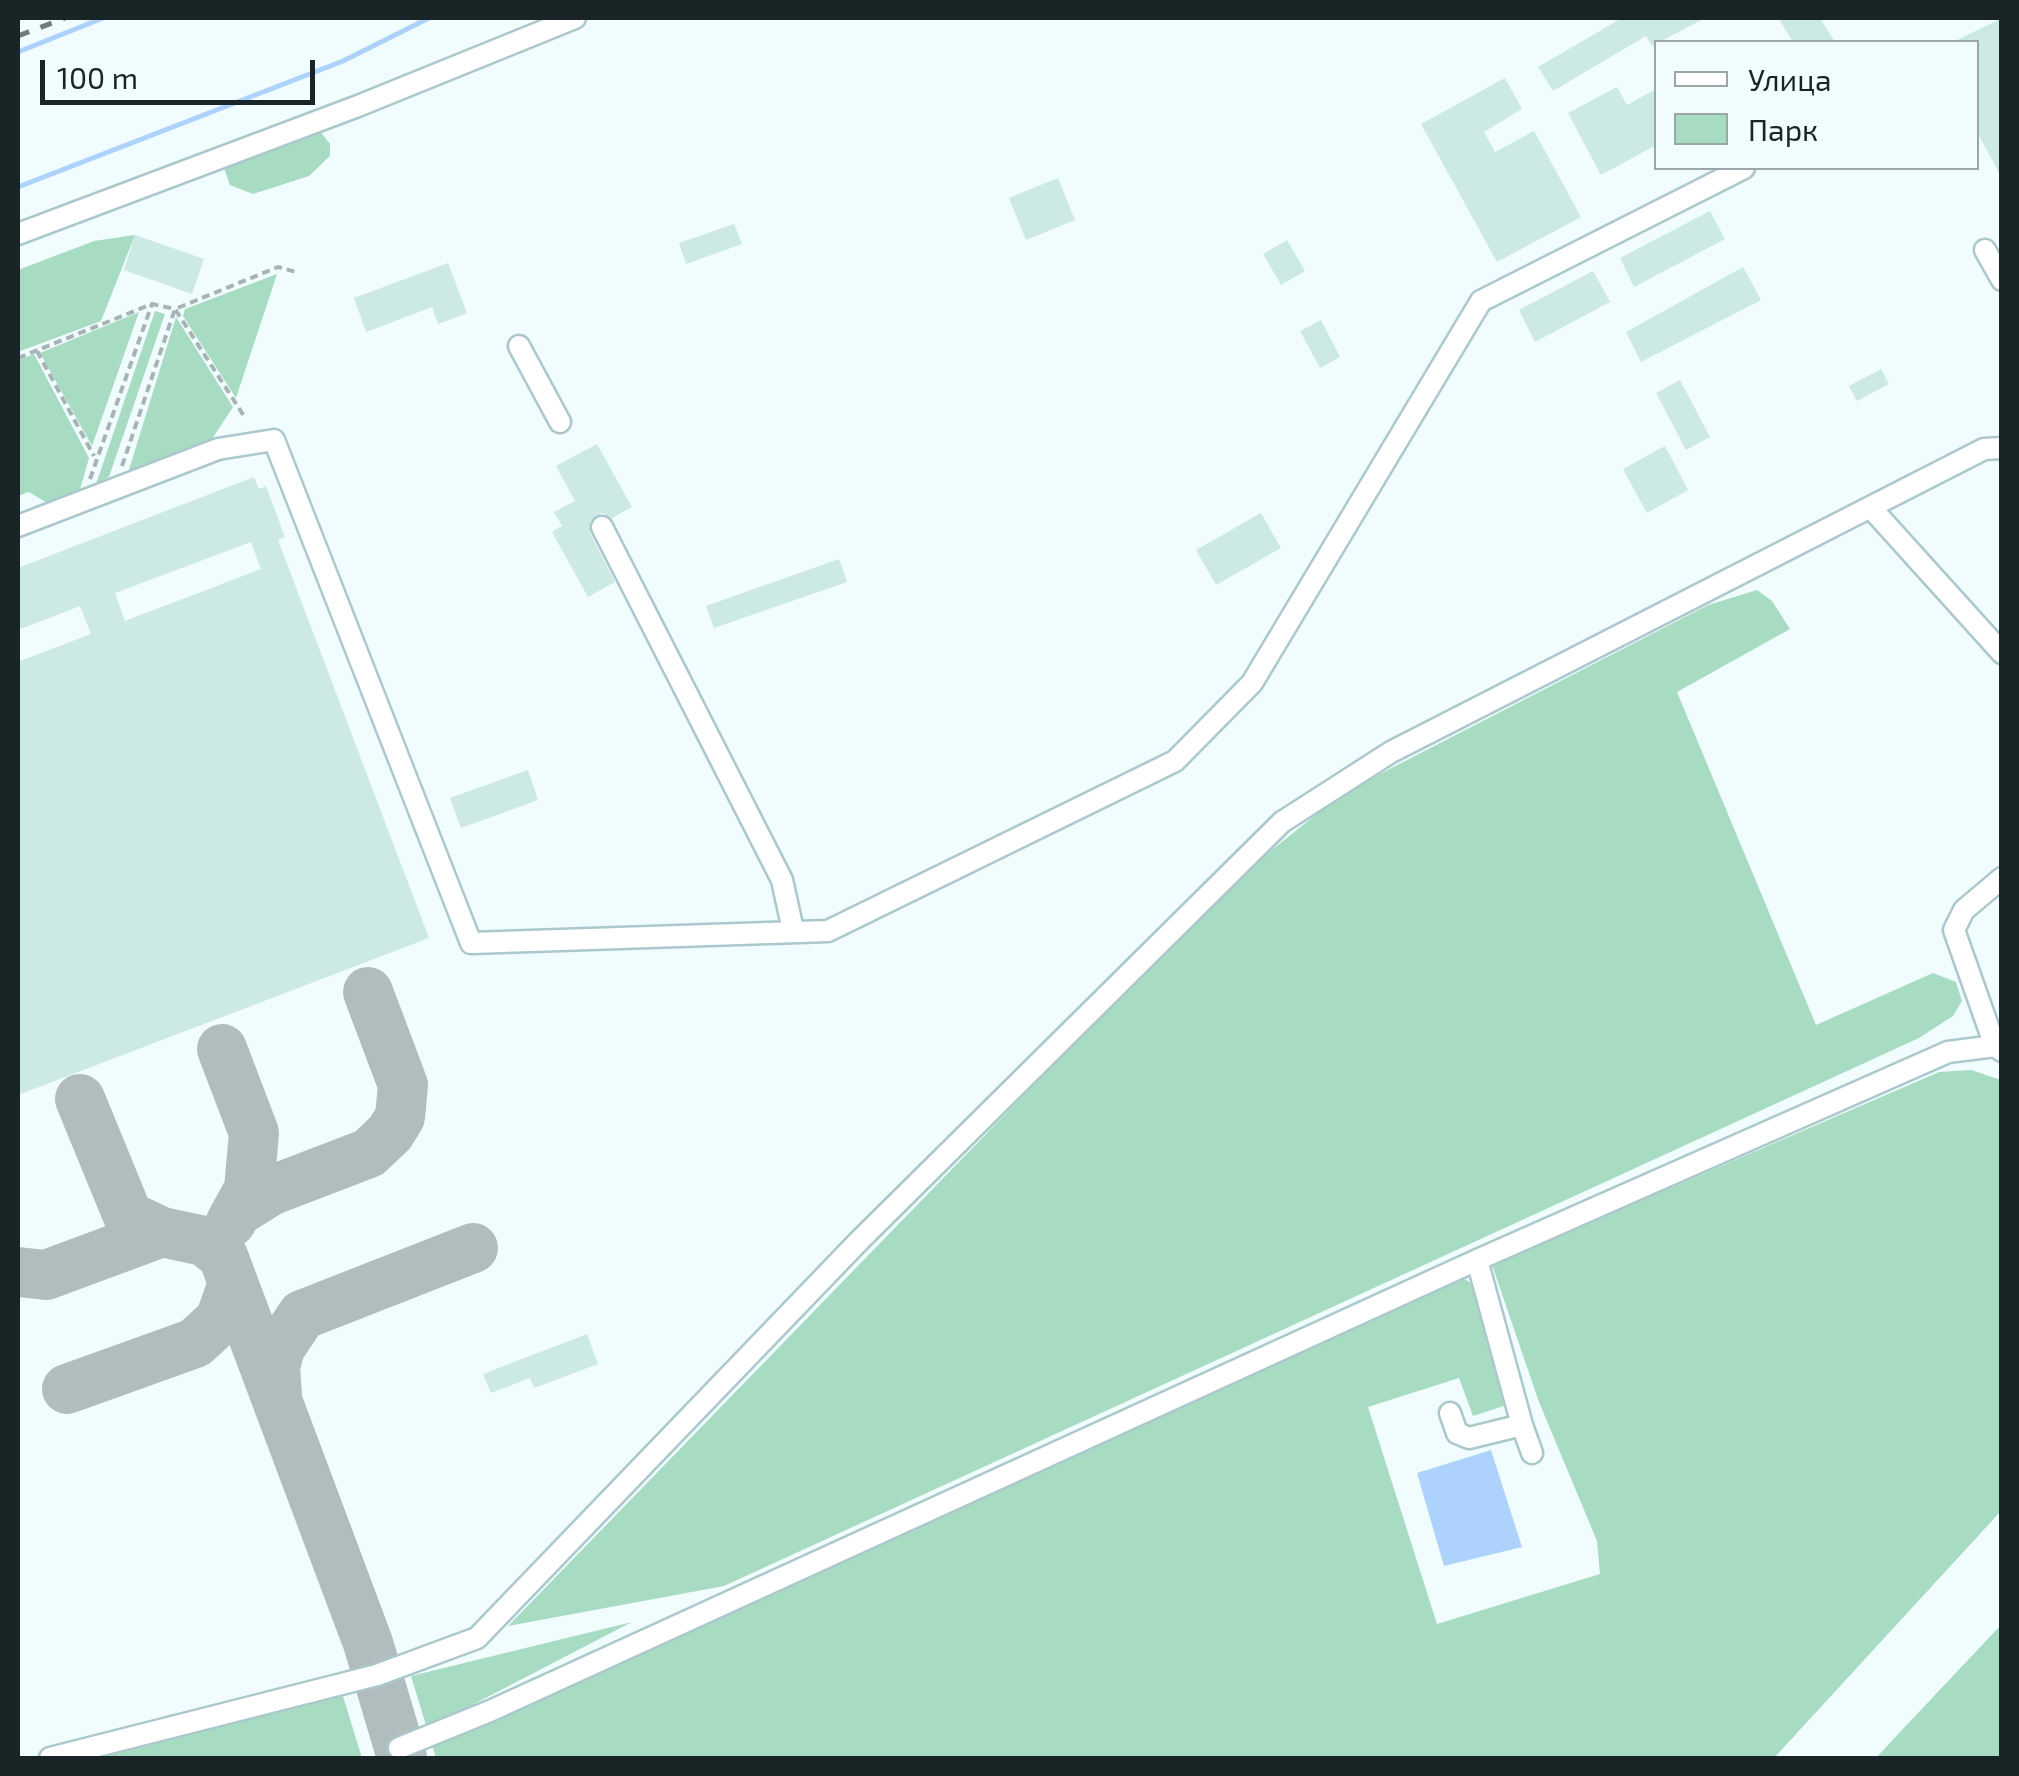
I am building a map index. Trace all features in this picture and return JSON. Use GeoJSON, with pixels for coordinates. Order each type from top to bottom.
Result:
{"type":"FeatureCollection","features":[{"type":"Feature","properties":{"kind":"street"},"geometry":{"type":"LineString","coordinates":[[18,234],[358,106],[575,18]]}},
{"type":"Feature","properties":{"kind":"street"},"geometry":{"type":"LineString","coordinates":[[18,526],[218,449],[274,440],[471,942],[828,931],[1175,761],[1252,683],[1481,301],[1740,170]]}},
{"type":"Feature","properties":{"kind":"street"},"geometry":{"type":"LineString","coordinates":[[1985,250],[2002,280]]}},
{"type":"Feature","properties":{"kind":"street"},"geometry":{"type":"LineString","coordinates":[[519,346],[560,422]]}},
{"type":"Feature","properties":{"kind":"street"},"geometry":{"type":"LineString","coordinates":[[50,1758],[377,1676],[476,1638],[859,1241],[1282,822],[1392,752],[1984,449],[2002,448]]}},
{"type":"Feature","properties":{"kind":"street"},"geometry":{"type":"LineString","coordinates":[[1872,509],[2002,653]]}},
{"type":"Feature","properties":{"kind":"street"},"geometry":{"type":"LineString","coordinates":[[602,527],[782,880],[793,930]]}},
{"type":"Feature","properties":{"kind":"street"},"geometry":{"type":"LineString","coordinates":[[399,1748],[490,1711],[1477,1260],[1948,1052],[1998,1048],[1954,930],[1964,910],[2002,878]]}},
{"type":"Feature","properties":{"kind":"street"},"geometry":{"type":"LineString","coordinates":[[1477,1260],[1532,1453]]}},
{"type":"Feature","properties":{"kind":"street"},"geometry":{"type":"LineString","coordinates":[[1450,1412],[1458,1434],[1469,1438],[1522,1425]]}},
{"type":"Feature","properties":{"kind":"path"},"geometry":{"type":"LineString","coordinates":[[18,358],[152,304],[175,310],[278,267],[296,272]]}},
{"type":"Feature","properties":{"kind":"path"},"geometry":{"type":"LineString","coordinates":[[85,500],[95,458],[152,304]]}},
{"type":"Feature","properties":{"kind":"path"},"geometry":{"type":"LineString","coordinates":[[175,310],[244,416]]}},
{"type":"Feature","properties":{"kind":"path"},"geometry":{"type":"LineString","coordinates":[[115,488],[175,310]]}},
{"type":"Feature","properties":{"kind":"path"},"geometry":{"type":"LineString","coordinates":[[37,351],[95,458]]}},
{"type":"Feature","properties":{"kind":"green space"},"geometry":{"type":"Polygon","coordinates":[[[320,131],[330,144],[330,156],[309,176],[253,194],[230,185],[224,168],[320,131]]]}},
{"type":"Feature","properties":{"kind":"green space"},"geometry":{"type":"Polygon","coordinates":[[[135,235],[101,321],[18,352],[18,270],[94,241],[135,235]]]}},
{"type":"Feature","properties":{"kind":"green space"},"geometry":{"type":"Polygon","coordinates":[[[277,274],[236,398],[183,316],[185,309],[277,274]]]}},
{"type":"Feature","properties":{"kind":"green space"},"geometry":{"type":"Polygon","coordinates":[[[155,311],[165,314],[109,477],[96,484],[155,311]]]}},
{"type":"Feature","properties":{"kind":"green space"},"geometry":{"type":"Polygon","coordinates":[[[139,312],[92,446],[40,353],[139,312]]]}},
{"type":"Feature","properties":{"kind":"green space"},"geometry":{"type":"Polygon","coordinates":[[[176,317],[233,407],[212,439],[128,473],[176,317]]]}},
{"type":"Feature","properties":{"kind":"green space"},"geometry":{"type":"Polygon","coordinates":[[[34,354],[89,458],[79,493],[49,504],[29,492],[18,496],[18,360],[34,354]]]}},
{"type":"Feature","properties":{"kind":"green space"},"geometry":{"type":"Polygon","coordinates":[[[1757,590],[1772,601],[1790,629],[1677,692],[1816,1025],[1933,973],[1956,982],[1962,1001],[1953,1016],[1919,1038],[724,1586],[508,1626],[1228,885],[1343,793],[1708,605],[1757,590]]]}},
{"type":"Feature","properties":{"kind":"green space"},"geometry":{"type":"Polygon","coordinates":[[[1971,1070],[2001,1080],[2001,1511],[1774,1758],[436,1758],[411,1676],[632,1622],[474,1704],[482,1722],[1462,1277],[1472,1284],[1507,1405],[1473,1416],[1459,1378],[1368,1407],[1437,1624],[1600,1574],[1597,1541],[1539,1402],[1492,1265],[1939,1072],[1971,1070]]]}},
{"type":"Feature","properties":{"kind":"green space"},"geometry":{"type":"Polygon","coordinates":[[[2001,1625],[2001,1758],[1876,1758],[1900,1732],[2001,1625]]]}},
{"type":"Feature","properties":{"kind":"green space"},"geometry":{"type":"Polygon","coordinates":[[[342,1693],[362,1758],[84,1758],[342,1693]]]}},
{"type":"Feature","properties":{"kind":"water"},"geometry":{"type":"Polygon","coordinates":[[[1491,1450],[1522,1547],[1444,1566],[1417,1473],[1491,1450]]]}},
{"type":"Feature","properties":{"kind":"building"},"geometry":{"type":"Polygon","coordinates":[[[1622,18],[1705,18],[1663,40],[1654,40],[1652,46],[1646,36],[1553,91],[1538,67],[1622,18]]]}},
{"type":"Feature","properties":{"kind":"building"},"geometry":{"type":"Polygon","coordinates":[[[1778,18],[1820,18],[1834,40],[1792,40],[1778,18]]]}},
{"type":"Feature","properties":{"kind":"building"},"geometry":{"type":"Polygon","coordinates":[[[2002,18],[2002,178],[1979,136],[1979,40],[1957,40],[2002,18]]]}},
{"type":"Feature","properties":{"kind":"building"},"geometry":{"type":"Polygon","coordinates":[[[1505,78],[1522,109],[1484,132],[1495,152],[1534,131],[1581,217],[1497,262],[1421,124],[1505,78]]]}},
{"type":"Feature","properties":{"kind":"building"},"geometry":{"type":"Polygon","coordinates":[[[1617,87],[1627,105],[1654,90],[1654,146],[1601,175],[1568,113],[1617,87]]]}},
{"type":"Feature","properties":{"kind":"building"},"geometry":{"type":"Polygon","coordinates":[[[1058,178],[1075,220],[1026,240],[1009,198],[1058,178]]]}},
{"type":"Feature","properties":{"kind":"building"},"geometry":{"type":"Polygon","coordinates":[[[1710,211],[1725,239],[1634,287],[1620,258],[1710,211]]]}},
{"type":"Feature","properties":{"kind":"building"},"geometry":{"type":"Polygon","coordinates":[[[734,224],[742,244],[686,264],[679,243],[734,224]]]}},
{"type":"Feature","properties":{"kind":"building"},"geometry":{"type":"Polygon","coordinates":[[[135,235],[204,259],[192,294],[124,270],[135,235]]]}},
{"type":"Feature","properties":{"kind":"building"},"geometry":{"type":"Polygon","coordinates":[[[1287,240],[1305,271],[1281,285],[1263,254],[1287,240]]]}},
{"type":"Feature","properties":{"kind":"building"},"geometry":{"type":"Polygon","coordinates":[[[448,263],[467,313],[438,324],[432,307],[366,332],[354,298],[448,263]]]}},
{"type":"Feature","properties":{"kind":"building"},"geometry":{"type":"Polygon","coordinates":[[[1743,267],[1761,300],[1641,362],[1626,332],[1743,267]]]}},
{"type":"Feature","properties":{"kind":"building"},"geometry":{"type":"Polygon","coordinates":[[[1593,271],[1610,302],[1535,342],[1519,310],[1593,271]]]}},
{"type":"Feature","properties":{"kind":"building"},"geometry":{"type":"Polygon","coordinates":[[[1321,320],[1340,357],[1320,368],[1300,331],[1321,320]]]}},
{"type":"Feature","properties":{"kind":"building"},"geometry":{"type":"Polygon","coordinates":[[[1881,369],[1889,384],[1857,401],[1849,386],[1881,369]]]}},
{"type":"Feature","properties":{"kind":"building"},"geometry":{"type":"Polygon","coordinates":[[[1680,380],[1710,437],[1686,450],[1656,393],[1680,380]]]}},
{"type":"Feature","properties":{"kind":"building"},"geometry":{"type":"Polygon","coordinates":[[[597,444],[632,507],[612,518],[602,513],[590,520],[590,533],[615,582],[588,597],[552,532],[562,526],[554,512],[575,501],[556,466],[597,444]]]}},
{"type":"Feature","properties":{"kind":"building"},"geometry":{"type":"Polygon","coordinates":[[[1665,446],[1688,490],[1647,513],[1623,469],[1665,446]]]}},
{"type":"Feature","properties":{"kind":"building"},"geometry":{"type":"Polygon","coordinates":[[[254,477],[259,489],[266,486],[285,537],[278,540],[429,938],[18,1095],[18,662],[91,634],[80,606],[18,630],[18,568],[254,477]],[[251,542],[115,593],[125,621],[261,569],[251,542]]]}},
{"type":"Feature","properties":{"kind":"building"},"geometry":{"type":"Polygon","coordinates":[[[1261,513],[1281,548],[1216,585],[1196,550],[1261,513]]]}},
{"type":"Feature","properties":{"kind":"building"},"geometry":{"type":"Polygon","coordinates":[[[839,559],[847,582],[714,628],[706,606],[839,559]]]}},
{"type":"Feature","properties":{"kind":"building"},"geometry":{"type":"Polygon","coordinates":[[[528,770],[538,800],[461,828],[450,798],[528,770]]]}},
{"type":"Feature","properties":{"kind":"building"},"geometry":{"type":"Polygon","coordinates":[[[587,1334],[598,1364],[534,1388],[530,1378],[491,1393],[483,1374],[587,1334]]]}},
{"type":"Feature","properties":{"kind":"waterway"},"geometry":{"type":"LineString","coordinates":[[18,52],[103,18]]}},
{"type":"Feature","properties":{"kind":"waterway"},"geometry":{"type":"LineString","coordinates":[[18,187],[343,61],[429,18]]}},
{"type":"Feature","properties":{"kind":"taxiway"},"geometry":{"type":"LineString","coordinates":[[238,1211],[270,1191],[369,1153],[400,1117],[403,1085],[368,992]]}},
{"type":"Feature","properties":{"kind":"taxiway"},"geometry":{"type":"LineString","coordinates":[[222,1049],[254,1133],[249,1189],[231,1222]]}},
{"type":"Feature","properties":{"kind":"taxiway"},"geometry":{"type":"LineString","coordinates":[[80,1099],[128,1216],[162,1232],[204,1241],[223,1256],[368,1643],[402,1758]]}},
{"type":"Feature","properties":{"kind":"taxiway"},"geometry":{"type":"LineString","coordinates":[[18,1272],[46,1275],[162,1232]]}},
{"type":"Feature","properties":{"kind":"taxiway"},"geometry":{"type":"LineString","coordinates":[[277,1395],[275,1367],[280,1348],[302,1315],[473,1248]]}},
{"type":"Feature","properties":{"kind":"taxiway"},"geometry":{"type":"LineString","coordinates":[[67,1389],[195,1343],[220,1320],[233,1283]]}},
{"type":"Feature","properties":{"kind":"railway"},"geometry":{"type":"LineString","coordinates":[[18,36],[65,18]]}}]}
